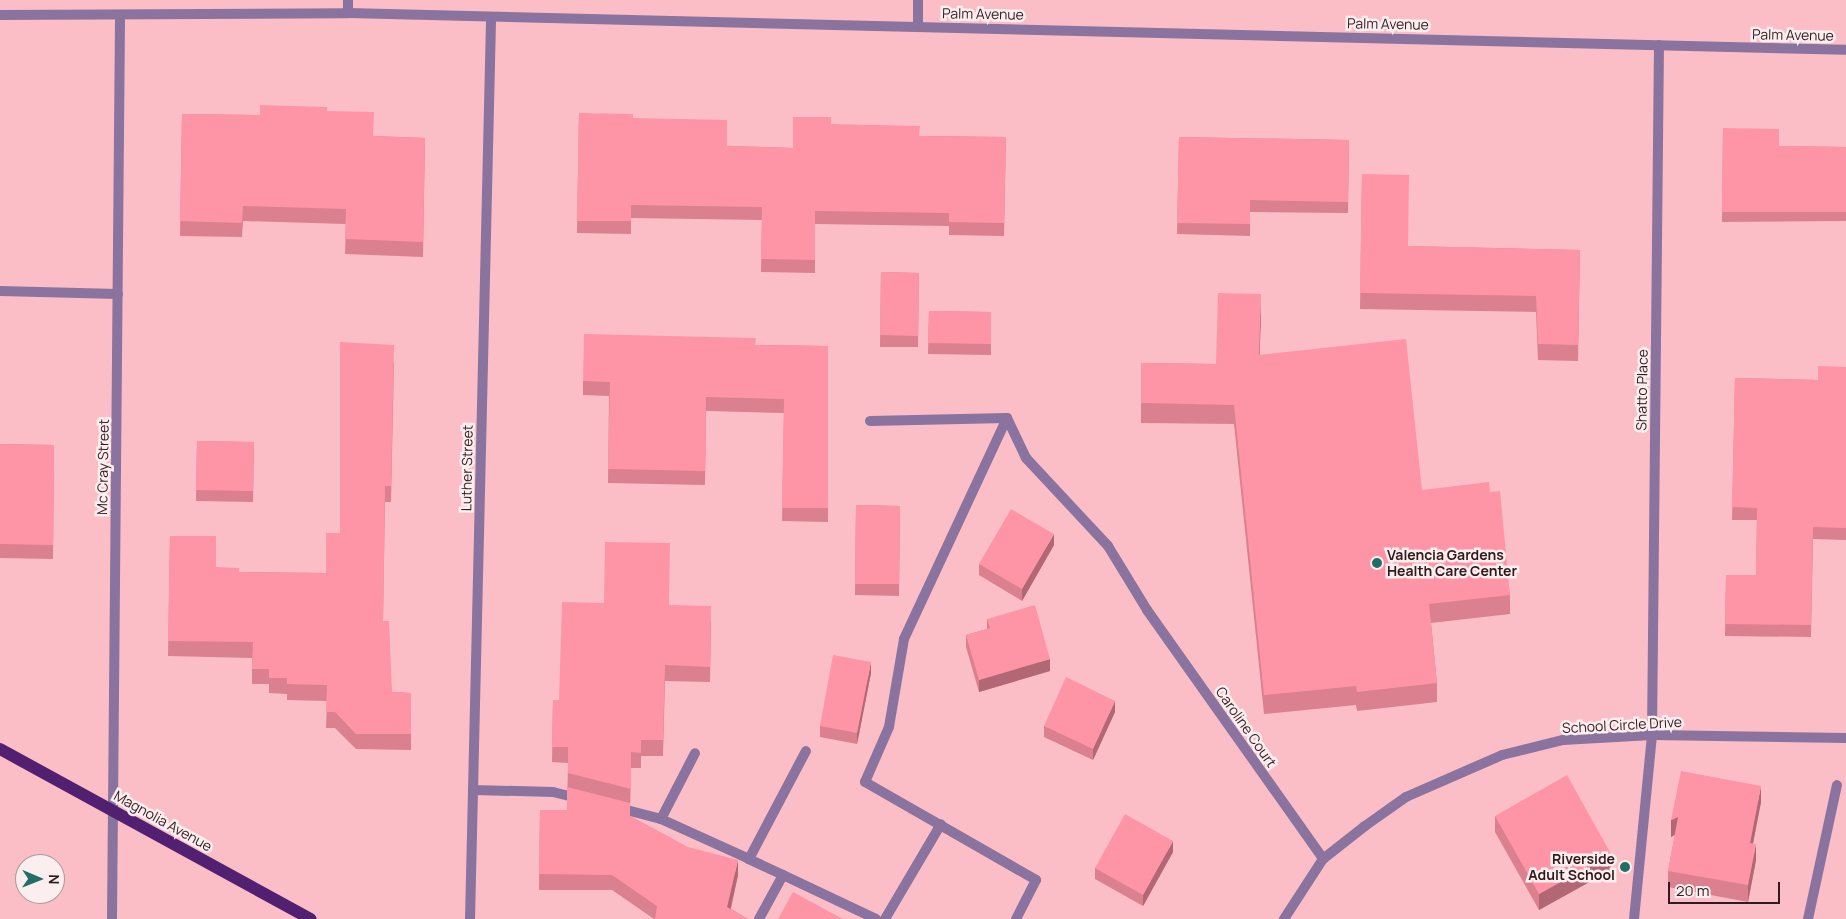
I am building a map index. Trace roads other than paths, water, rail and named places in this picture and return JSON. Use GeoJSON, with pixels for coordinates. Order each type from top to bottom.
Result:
{"type":"FeatureCollection","features":[{"type":"Feature","properties":{"kind":"main road","name":"Magnolia Avenue"},"geometry":{"type":"LineString","coordinates":[[0,749],[312,919]]}},
{"type":"Feature","properties":{"kind":"street"},"geometry":{"type":"LineString","coordinates":[[348,0],[348,13]]}},
{"type":"Feature","properties":{"kind":"street"},"geometry":{"type":"LineString","coordinates":[[918,0],[918,26]]}},
{"type":"Feature","properties":{"kind":"street","name":"Palm Avenue"},"geometry":{"type":"LineString","coordinates":[[0,15],[120,16],[348,13],[1846,50]]}},
{"type":"Feature","properties":{"kind":"street","name":"Mc Cray Street"},"geometry":{"type":"LineString","coordinates":[[112,919],[120,16]]}},
{"type":"Feature","properties":{"kind":"street","name":"Luther Street"},"geometry":{"type":"LineString","coordinates":[[470,919],[491,18]]}},
{"type":"Feature","properties":{"kind":"street","name":"Shatto Place"},"geometry":{"type":"LineString","coordinates":[[1634,919],[1652,735],[1659,45]]}},
{"type":"Feature","properties":{"kind":"street"},"geometry":{"type":"LineString","coordinates":[[0,291],[118,294]]}},
{"type":"Feature","properties":{"kind":"street"},"geometry":{"type":"LineString","coordinates":[[870,421],[1007,418],[904,639],[889,727],[865,782],[1036,880],[1016,919]]}},
{"type":"Feature","properties":{"kind":"street","name":"Caroline Court"},"geometry":{"type":"LineString","coordinates":[[1007,418],[1026,458],[1108,546],[1147,610],[1323,859]]}},
{"type":"Feature","properties":{"kind":"street","name":"School Circle Drive"},"geometry":{"type":"LineString","coordinates":[[1284,919],[1323,859],[1406,797],[1502,755],[1563,740],[1652,735],[1846,738]]}},
{"type":"Feature","properties":{"kind":"street"},"geometry":{"type":"LineString","coordinates":[[749,859],[806,751]]}},
{"type":"Feature","properties":{"kind":"street"},"geometry":{"type":"LineString","coordinates":[[661,819],[695,754]]}},
{"type":"Feature","properties":{"kind":"street"},"geometry":{"type":"LineString","coordinates":[[1808,919],[1837,785]]}},
{"type":"Feature","properties":{"kind":"street"},"geometry":{"type":"LineString","coordinates":[[473,790],[553,792],[589,801]]}},
{"type":"Feature","properties":{"kind":"street"},"geometry":{"type":"LineString","coordinates":[[607,805],[661,819],[876,919]]}},
{"type":"Feature","properties":{"kind":"street"},"geometry":{"type":"LineString","coordinates":[[886,919],[941,824]]}},
{"type":"Feature","properties":{"kind":"street"},"geometry":{"type":"LineString","coordinates":[[759,919],[783,875]]}},
{"type":"Feature","properties":{"kind":"place","name":"Valencia Gardens Health Care Center"},"geometry":{"type":"Point","coordinates":[1377,563]}},
{"type":"Feature","properties":{"kind":"place","name":"Riverside Adult School"},"geometry":{"type":"Point","coordinates":[1625,867]}}]}
